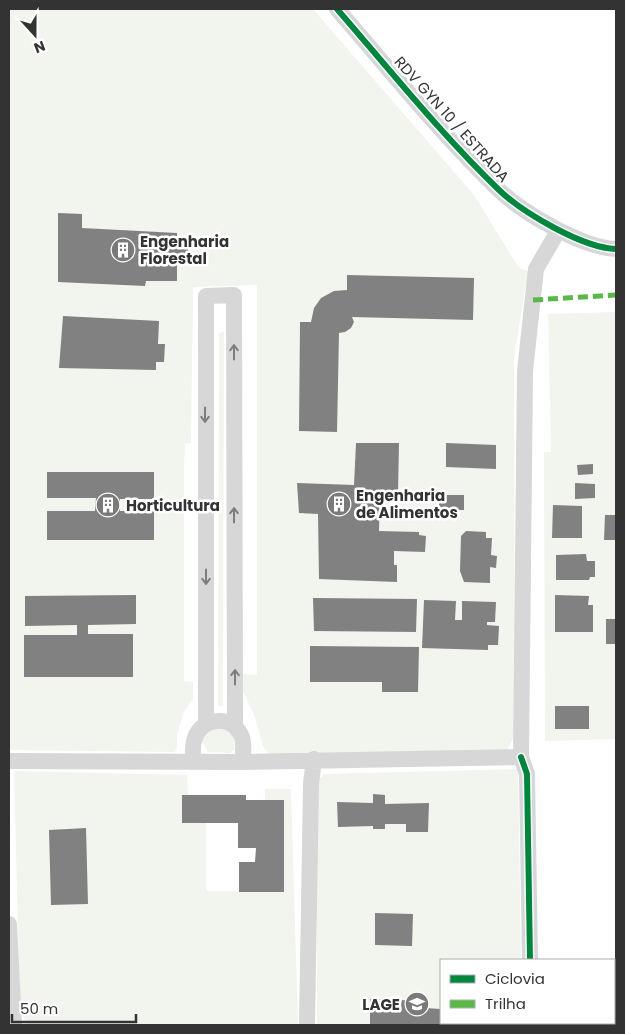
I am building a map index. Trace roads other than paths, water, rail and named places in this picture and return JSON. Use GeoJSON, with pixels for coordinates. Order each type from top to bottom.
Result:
{"type":"FeatureCollection","features":[{"type":"Feature","properties":{"kind":"street","name":"RDV GYN 10 / ESTRADA"},"geometry":{"type":"LineString","coordinates":[[337,9],[439,126],[500,192],[558,232],[607,248],[616,249]]}},
{"type":"Feature","properties":{"kind":"street"},"geometry":{"type":"LineString","coordinates":[[530,959],[526,774],[521,757],[526,371],[536,269],[558,232]]}},
{"type":"Feature","properties":{"kind":"street"},"geometry":{"type":"LineString","coordinates":[[206,724],[206,296],[234,295],[235,726],[243,740],[242,762]]}},
{"type":"Feature","properties":{"kind":"street"},"geometry":{"type":"LineString","coordinates":[[193,761],[195,736],[206,724],[221,720],[235,726]]}},
{"type":"Feature","properties":{"kind":"street"},"geometry":{"type":"LineString","coordinates":[[9,761],[242,762],[314,759],[521,757]]}},
{"type":"Feature","properties":{"kind":"street"},"geometry":{"type":"LineString","coordinates":[[306,1025],[311,784],[314,759]]}},
{"type":"Feature","properties":{"kind":"street"},"geometry":{"type":"LineString","coordinates":[[9,924],[14,1025]]}},
{"type":"Feature","properties":{"kind":"place","name":"Engenharia Florestal"},"geometry":{"type":"Point","coordinates":[123,250]}},
{"type":"Feature","properties":{"kind":"place","name":"Engenharia de Alimentos"},"geometry":{"type":"Point","coordinates":[339,504]}},
{"type":"Feature","properties":{"kind":"place","name":"Horticultura"},"geometry":{"type":"Point","coordinates":[108,505]}},
{"type":"Feature","properties":{"kind":"place","name":"LAGE"},"geometry":{"type":"Point","coordinates":[417,1004]}}]}
